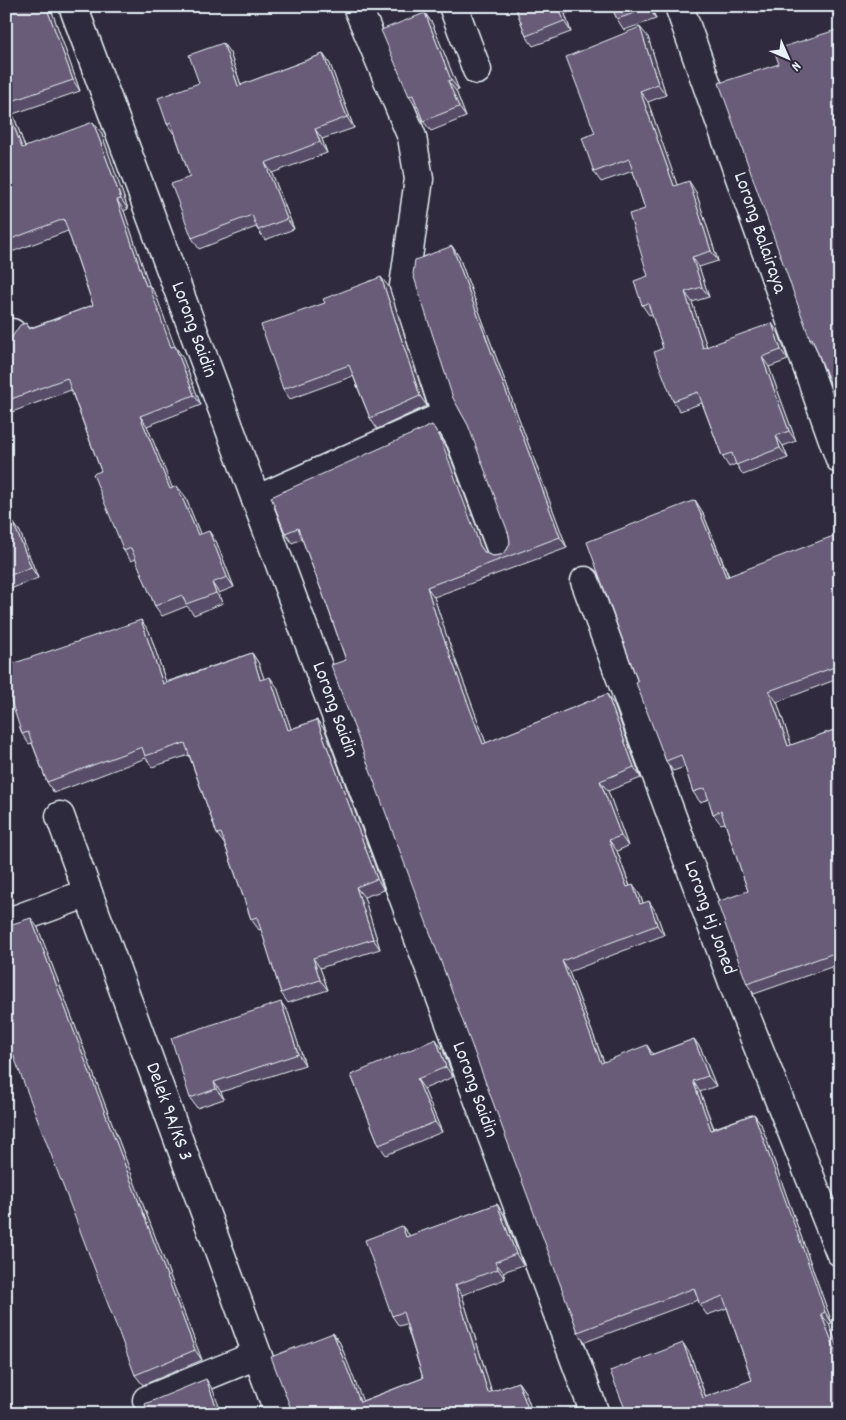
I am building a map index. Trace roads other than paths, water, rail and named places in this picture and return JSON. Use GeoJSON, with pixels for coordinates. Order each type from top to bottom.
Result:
{"type":"FeatureCollection","features":[{"type":"Feature","properties":{"kind":"street","name":"Lorong Saidin"},"geometry":{"type":"LineString","coordinates":[[73,6],[595,1414]]}},
{"type":"Feature","properties":{"kind":"street"},"geometry":{"type":"LineString","coordinates":[[356,6],[412,137],[419,179],[404,286],[446,415],[461,441],[502,551]]}},
{"type":"Feature","properties":{"kind":"street"},"geometry":{"type":"LineString","coordinates":[[453,6],[477,70]]}},
{"type":"Feature","properties":{"kind":"street","name":"Lorong Balairaya"},"geometry":{"type":"LineString","coordinates":[[679,6],[840,459]]}},
{"type":"Feature","properties":{"kind":"street"},"geometry":{"type":"LineString","coordinates":[[256,500],[446,415]]}},
{"type":"Feature","properties":{"kind":"street","name":"Lorong Hj Joned"},"geometry":{"type":"LineString","coordinates":[[584,581],[741,1004],[840,1252]]}},
{"type":"Feature","properties":{"kind":"street","name":"Delek 9A/KS 3"},"geometry":{"type":"LineString","coordinates":[[60,816],[279,1414]]}},
{"type":"Feature","properties":{"kind":"street"},"geometry":{"type":"LineString","coordinates":[[6,923],[88,893]]}},
{"type":"Feature","properties":{"kind":"street"},"geometry":{"type":"LineString","coordinates":[[147,1400],[258,1355]]}}]}
